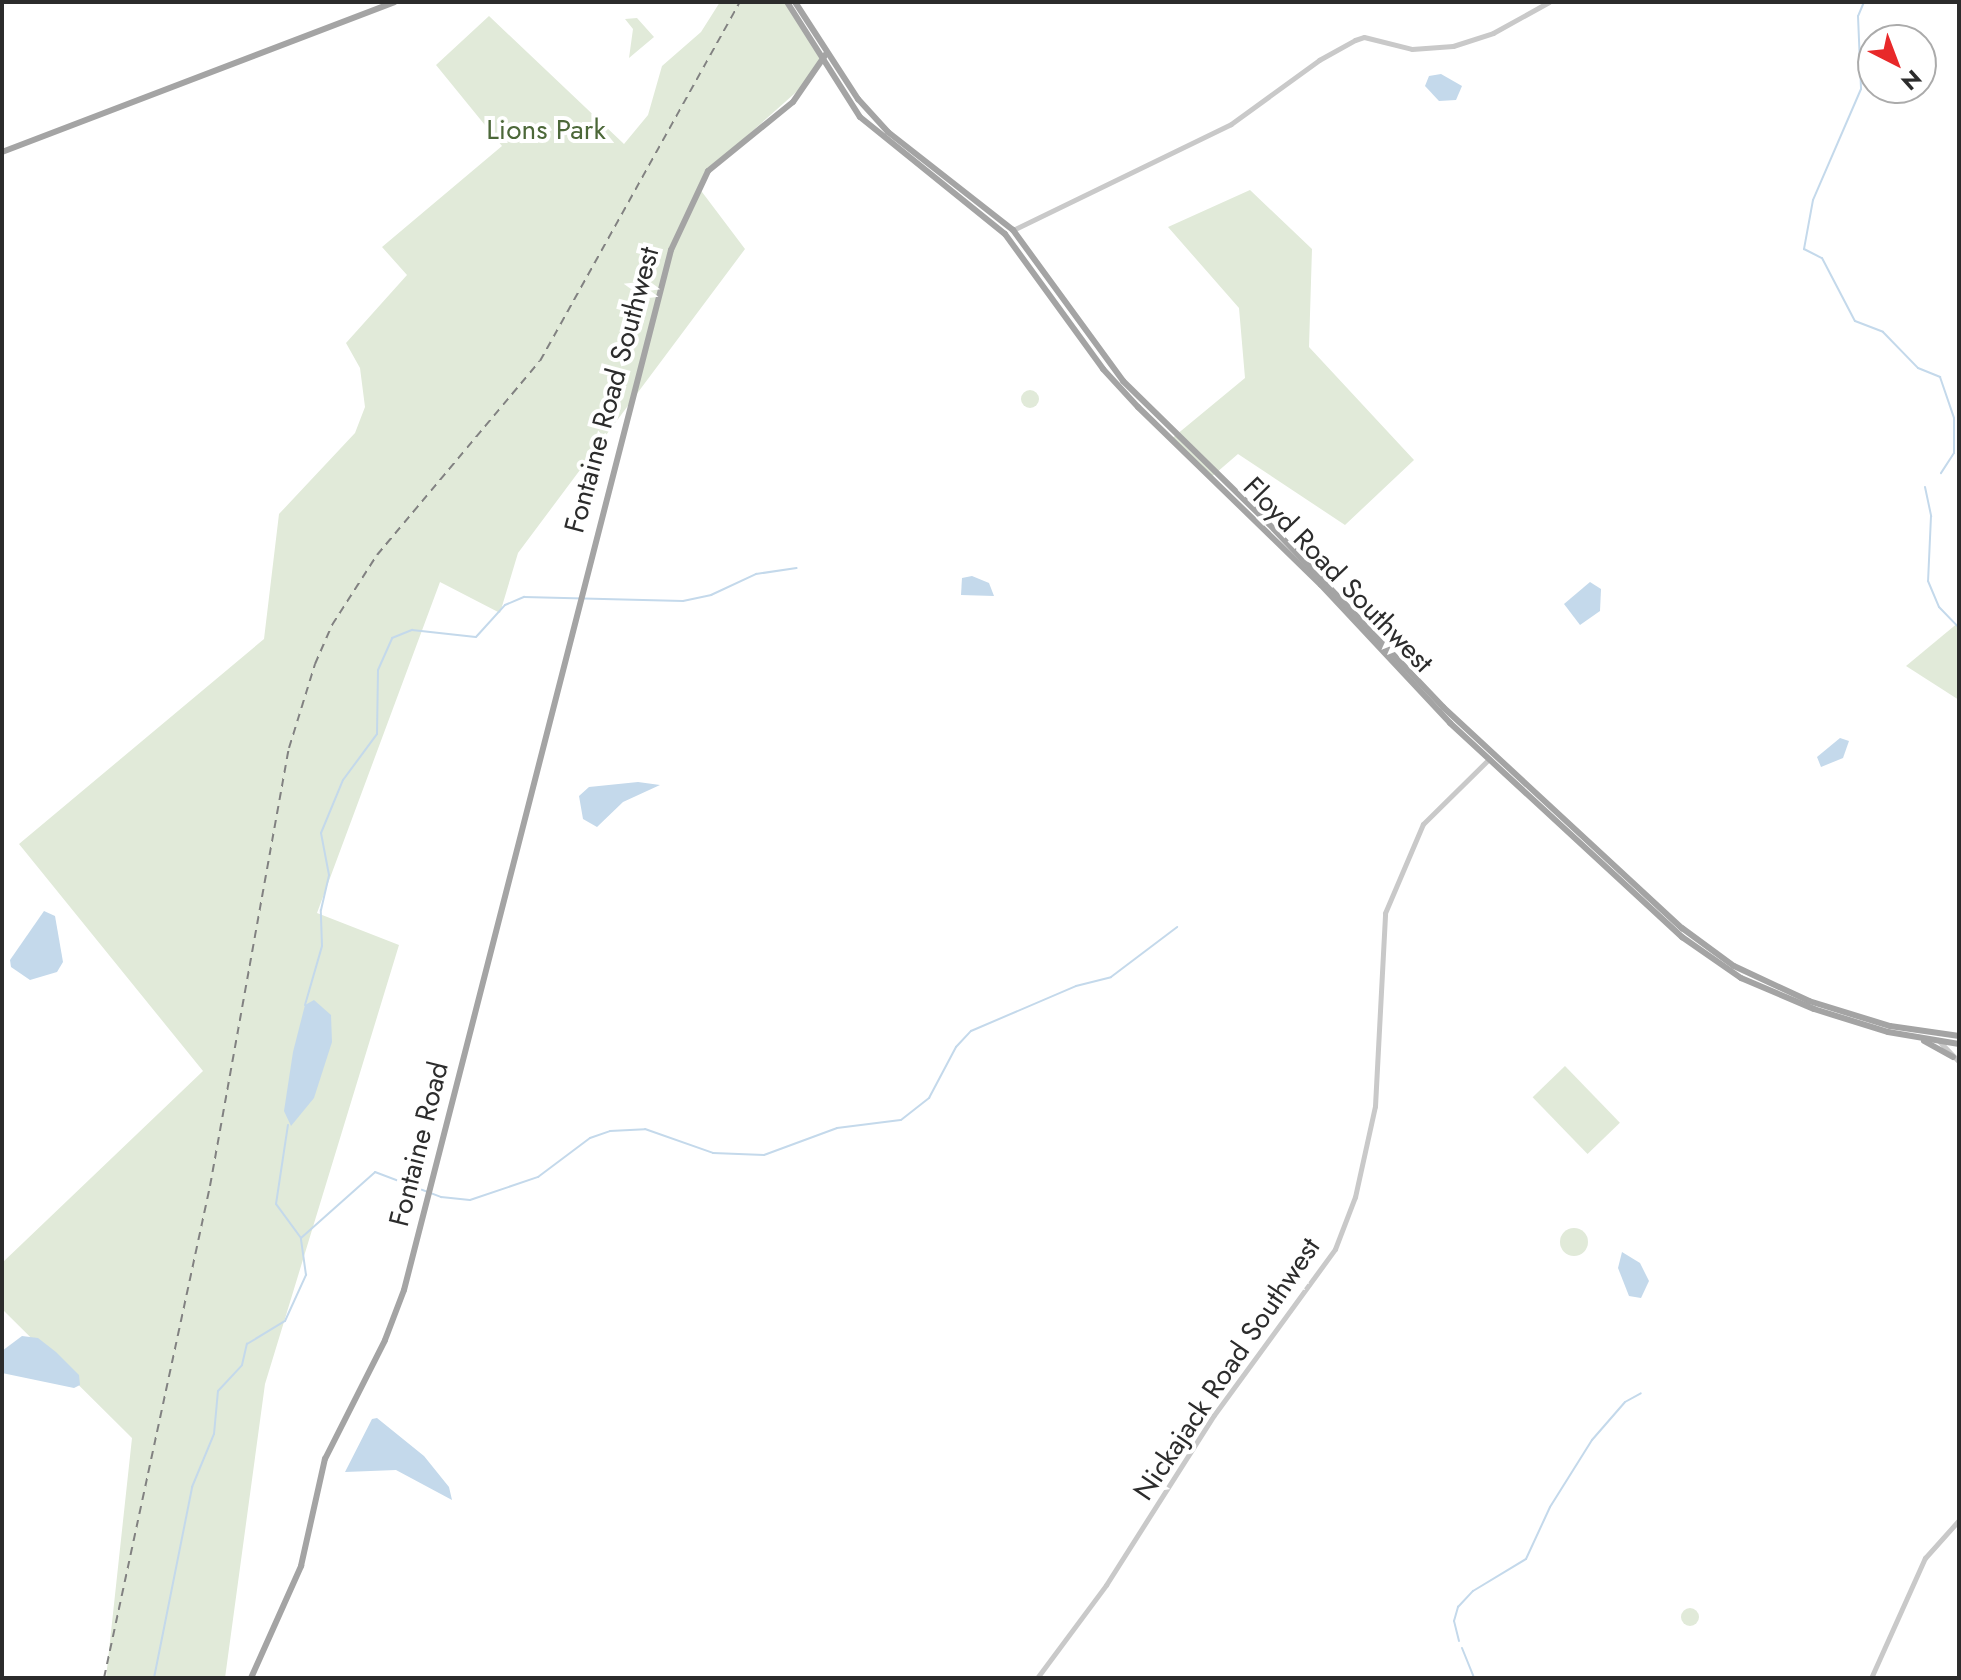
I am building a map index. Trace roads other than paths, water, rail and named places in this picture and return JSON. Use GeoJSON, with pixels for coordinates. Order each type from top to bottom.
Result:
{"type":"FeatureCollection","features":[{"type":"Feature","properties":{"kind":"main road"},"geometry":{"type":"LineString","coordinates":[[2,152],[394,2]]}},
{"type":"Feature","properties":{"kind":"main road","name":"Floyd Road Southwest"},"geometry":{"type":"LineString","coordinates":[[787,2],[821,62],[870,127],[1005,234],[1117,385],[1491,758],[1682,937],[1723,967],[1834,1017],[1959,1046]]}},
{"type":"Feature","properties":{"kind":"main road","name":"Floyd Road Southwest"},"geometry":{"type":"LineString","coordinates":[[795,2],[826,54],[882,126],[1013,230],[1123,381],[1491,758],[1682,928],[1734,966],[1833,1009],[1931,1034],[1959,1036]]}},
{"type":"Feature","properties":{"kind":"main road","name":"Fontaine Road Southwest"},"geometry":{"type":"LineString","coordinates":[[580,602],[656,294],[692,198],[708,171],[793,102],[826,54]]}},
{"type":"Feature","properties":{"kind":"main road","name":"Fontaine Road"},"geometry":{"type":"LineString","coordinates":[[251,1678],[301,1566],[325,1459],[385,1340],[404,1290],[580,602]]}},
{"type":"Feature","properties":{"kind":"main road"},"geometry":{"type":"LineString","coordinates":[[1909,1036],[1957,1059]]}},
{"type":"Feature","properties":{"kind":"street"},"geometry":{"type":"LineString","coordinates":[[1013,230],[1234,123],[1319,60],[1355,40],[1364,37],[1412,49],[1453,46],[1493,33],[1549,2]]}},
{"type":"Feature","properties":{"kind":"street","name":"Nickajack Road Southwest"},"geometry":{"type":"LineString","coordinates":[[1037,1678],[1106,1585],[1214,1415],[1335,1249],[1355,1197],[1375,1106],[1385,913],[1423,824],[1491,758]]}},
{"type":"Feature","properties":{"kind":"street"},"geometry":{"type":"LineString","coordinates":[[1931,1034],[1957,1059]]}},
{"type":"Feature","properties":{"kind":"street"},"geometry":{"type":"LineString","coordinates":[[1957,1059],[1959,1046]]}},
{"type":"Feature","properties":{"kind":"street"},"geometry":{"type":"LineString","coordinates":[[1871,1678],[1925,1558],[1959,1520]]}},
{"type":"Feature","properties":{"kind":"water"},"geometry":{"type":"Polygon","coordinates":[[[1441,74],[1462,86],[1456,100],[1439,101],[1425,86],[1429,76],[1441,74]]]}},
{"type":"Feature","properties":{"kind":"water"},"geometry":{"type":"Polygon","coordinates":[[[972,576],[989,583],[994,596],[961,595],[962,578],[972,576]]]}},
{"type":"Feature","properties":{"kind":"water"},"geometry":{"type":"Polygon","coordinates":[[[1590,582],[1601,589],[1600,611],[1580,625],[1564,604],[1590,582]]]}},
{"type":"Feature","properties":{"kind":"water"},"geometry":{"type":"Polygon","coordinates":[[[1840,738],[1849,741],[1843,758],[1821,767],[1817,757],[1840,738]]]}},
{"type":"Feature","properties":{"kind":"water"},"geometry":{"type":"Polygon","coordinates":[[[638,782],[660,785],[623,802],[597,827],[583,819],[579,796],[589,787],[638,782]]]}},
{"type":"Feature","properties":{"kind":"water"},"geometry":{"type":"Polygon","coordinates":[[[44,911],[55,916],[63,962],[57,972],[30,980],[11,967],[10,960],[44,911]]]}},
{"type":"Feature","properties":{"kind":"water"},"geometry":{"type":"Polygon","coordinates":[[[314,1000],[331,1015],[332,1042],[314,1098],[291,1126],[284,1111],[293,1052],[305,1005],[314,1000]]]}},
{"type":"Feature","properties":{"kind":"water"},"geometry":{"type":"Polygon","coordinates":[[[1622,1252],[1640,1263],[1649,1281],[1641,1298],[1629,1296],[1618,1268],[1622,1252]]]}},
{"type":"Feature","properties":{"kind":"water"},"geometry":{"type":"Polygon","coordinates":[[[22,1336],[38,1338],[56,1352],[79,1375],[80,1385],[74,1388],[2,1373],[2,1351],[22,1336]]]}},
{"type":"Feature","properties":{"kind":"water"},"geometry":{"type":"Polygon","coordinates":[[[377,1418],[424,1456],[449,1487],[452,1500],[396,1470],[345,1472],[372,1419],[377,1418]]]}},
{"type":"Feature","properties":{"kind":"waterway"},"geometry":{"type":"LineString","coordinates":[[1864,2],[1858,16],[1861,89],[1813,200],[1804,249],[1822,258],[1855,321],[1883,332],[1918,368],[1940,377],[1954,418],[1954,453],[1941,473]]}},
{"type":"Feature","properties":{"kind":"waterway"},"geometry":{"type":"LineString","coordinates":[[1925,487],[1931,516],[1928,581],[1939,607],[1959,628]]}},
{"type":"Feature","properties":{"kind":"waterway"},"geometry":{"type":"LineString","coordinates":[[305,1005],[322,946],[321,910],[329,875],[321,833],[343,780],[377,734],[378,670],[392,638],[412,630],[476,637],[505,605],[524,597],[683,601],[711,595],[756,574],[797,568]]}},
{"type":"Feature","properties":{"kind":"waterway"},"geometry":{"type":"LineString","coordinates":[[301,1238],[375,1172],[441,1197],[470,1200],[538,1177],[590,1138],[610,1131],[645,1129],[713,1153],[764,1155],[837,1128],[901,1120],[929,1098],[956,1047],[971,1031],[1076,986],[1111,977],[1177,927]]}},
{"type":"Feature","properties":{"kind":"waterway"},"geometry":{"type":"LineString","coordinates":[[154,1678],[192,1487],[214,1434],[218,1391],[242,1365],[247,1344],[285,1321],[306,1275],[301,1238],[276,1204],[288,1125]]}},
{"type":"Feature","properties":{"kind":"waterway"},"geometry":{"type":"LineString","coordinates":[[1459,1641],[1454,1621],[1458,1607],[1473,1591],[1526,1559],[1550,1507],[1592,1440],[1625,1402],[1641,1393]]}},
{"type":"Feature","properties":{"kind":"waterway"},"geometry":{"type":"LineString","coordinates":[[1462,1648],[1474,1678]]}},
{"type":"Feature","properties":{"kind":"railway"},"geometry":{"type":"LineString","coordinates":[[104,1678],[210,1186],[289,748],[315,664],[332,625],[377,555],[540,361],[740,2]]}},
{"type":"Feature","properties":{"kind":"park label","name":"Lions Park"},"geometry":{"type":"Point","coordinates":[546,130]}}]}
